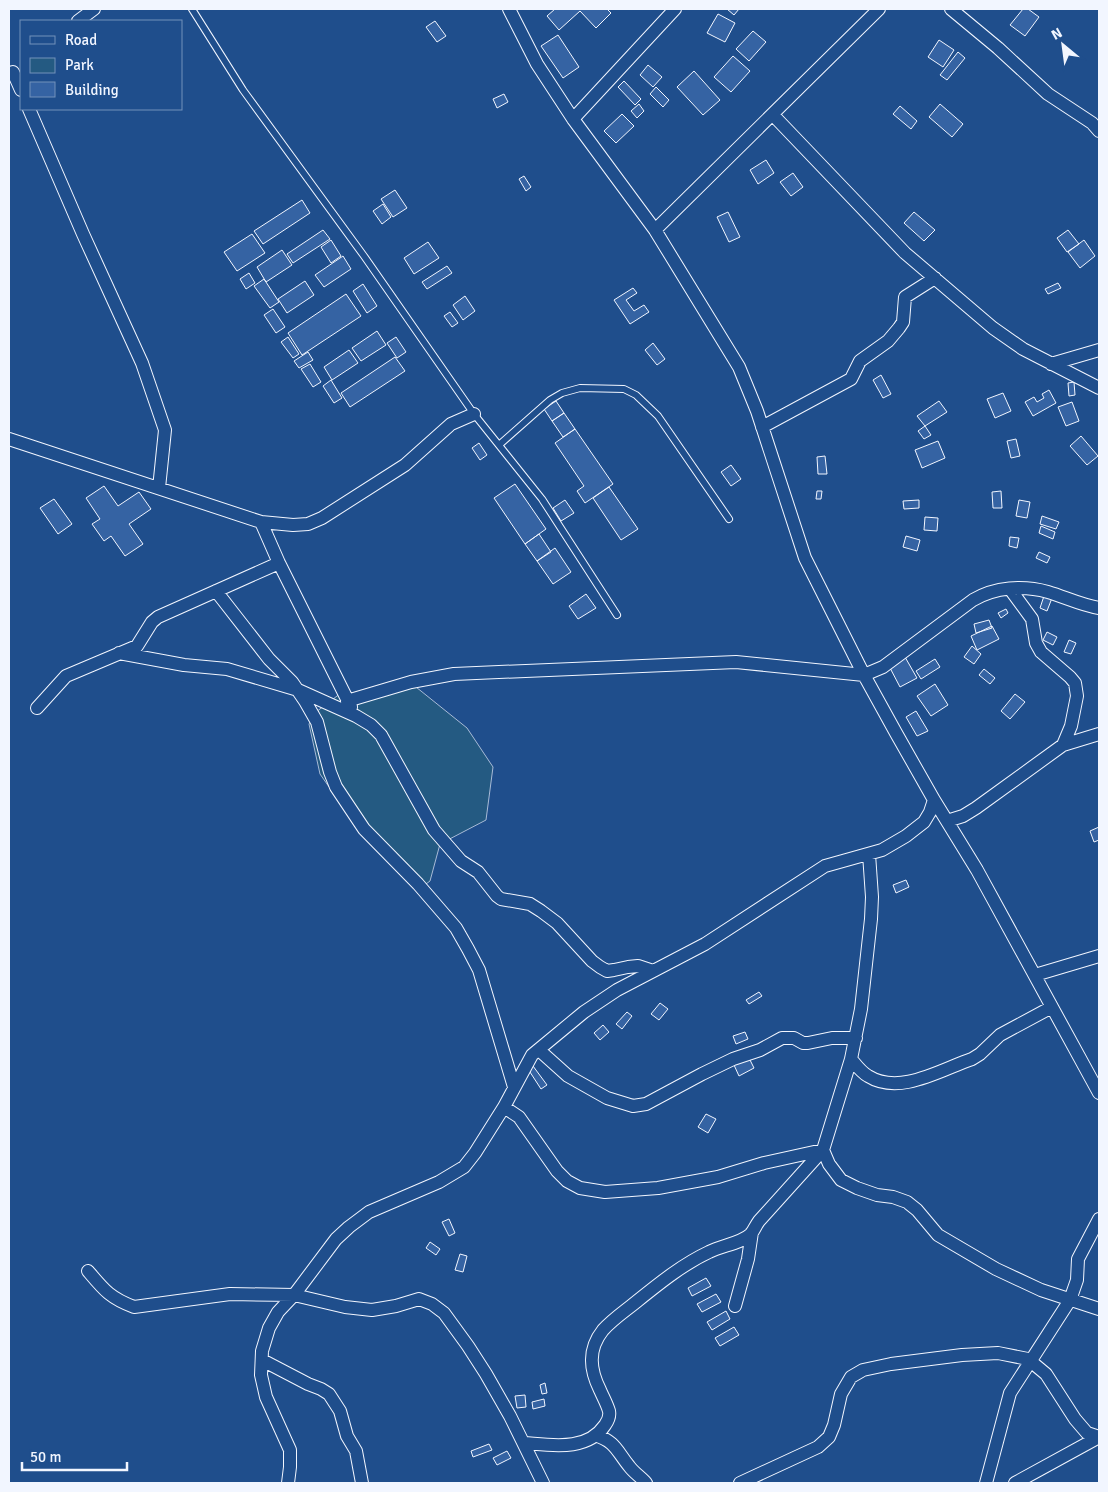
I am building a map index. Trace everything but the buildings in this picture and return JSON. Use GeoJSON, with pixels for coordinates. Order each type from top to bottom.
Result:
{"type":"FeatureCollection","features":[{"type":"Feature","properties":{"kind":"street"},"geometry":{"type":"LineString","coordinates":[[79,20],[94,9]]}},
{"type":"Feature","properties":{"kind":"street"},"geometry":{"type":"LineString","coordinates":[[509,9],[537,64],[573,119],[656,230],[739,367],[762,427],[805,558],[864,675],[934,800],[977,870],[1099,1093]]}},
{"type":"Feature","properties":{"kind":"street"},"geometry":{"type":"LineString","coordinates":[[573,119],[676,9]]}},
{"type":"Feature","properties":{"kind":"street"},"geometry":{"type":"LineString","coordinates":[[656,230],[879,9]]}},
{"type":"Feature","properties":{"kind":"street"},"geometry":{"type":"LineString","coordinates":[[951,9],[998,48],[1048,94],[1092,123],[1099,131]]}},
{"type":"Feature","properties":{"kind":"street"},"geometry":{"type":"LineString","coordinates":[[13,69],[20,87]]}},
{"type":"Feature","properties":{"kind":"street"},"geometry":{"type":"LineString","coordinates":[[29,110],[82,234],[142,363],[164,430],[159,488]]}},
{"type":"Feature","properties":{"kind":"street"},"geometry":{"type":"LineString","coordinates":[[773,114],[905,252],[993,328],[1023,349],[1099,388]]}},
{"type":"Feature","properties":{"kind":"street"},"geometry":{"type":"LineString","coordinates":[[762,427],[851,379],[860,362],[888,341],[903,322],[905,297],[935,278]]}},
{"type":"Feature","properties":{"kind":"street"},"geometry":{"type":"LineString","coordinates":[[1051,364],[1099,350]]}},
{"type":"Feature","properties":{"kind":"street"},"geometry":{"type":"LineString","coordinates":[[9,439],[261,522],[293,526],[308,524],[322,518],[405,465],[451,424],[474,414]]}},
{"type":"Feature","properties":{"kind":"street"},"geometry":{"type":"LineString","coordinates":[[261,522],[356,716]]}},
{"type":"Feature","properties":{"kind":"street"},"geometry":{"type":"LineString","coordinates":[[37,708],[66,676],[138,645],[152,622],[158,617],[280,563]]}},
{"type":"Feature","properties":{"kind":"street"},"geometry":{"type":"LineString","coordinates":[[347,701],[411,682],[454,674],[736,662],[864,675],[883,667],[979,596],[992,591],[1021,588],[1049,592],[1099,608]]}},
{"type":"Feature","properties":{"kind":"street"},"geometry":{"type":"LineString","coordinates":[[1010,589],[1032,619],[1036,643],[1041,652],[1070,677],[1074,683],[1077,696],[1076,704],[1063,745]]}},
{"type":"Feature","properties":{"kind":"street"},"geometry":{"type":"LineString","coordinates":[[216,591],[269,659],[298,690],[317,722],[330,772],[336,787],[364,829],[418,884],[456,928],[479,970],[514,1087]]}},
{"type":"Feature","properties":{"kind":"street"},"geometry":{"type":"LineString","coordinates":[[119,653],[184,665],[227,669],[298,690],[356,716],[371,725],[380,735],[442,841],[461,861],[478,872],[497,896],[501,899],[530,904],[558,923],[592,961],[600,967],[614,970],[638,966],[653,970]]}},
{"type":"Feature","properties":{"kind":"street"},"geometry":{"type":"LineString","coordinates":[[947,821],[963,816],[976,808],[1063,745],[1099,734]]}},
{"type":"Feature","properties":{"kind":"street"},"geometry":{"type":"LineString","coordinates":[[288,1483],[290,1450],[266,1397],[260,1375],[262,1360],[269,1328],[278,1312],[294,1295],[336,1239],[369,1212],[440,1182],[464,1167],[504,1107],[532,1055],[584,1012],[653,970],[705,944],[825,866],[882,850],[924,822],[934,800]]}},
{"type":"Feature","properties":{"kind":"street"},"geometry":{"type":"LineString","coordinates":[[524,1443],[566,1446],[578,1443],[603,1429],[609,1415],[609,1410],[592,1372],[592,1355],[596,1342],[603,1330],[654,1287],[685,1266],[709,1252],[741,1240],[752,1232],[759,1221],[823,1150],[856,1038],[871,919],[872,897],[869,854]]}},
{"type":"Feature","properties":{"kind":"street"},"geometry":{"type":"LineString","coordinates":[[1035,975],[1099,956]]}},
{"type":"Feature","properties":{"kind":"street"},"geometry":{"type":"LineString","coordinates":[[851,1059],[863,1072],[875,1079],[891,1083],[909,1081],[980,1054],[1000,1035],[1052,1007]]}},
{"type":"Feature","properties":{"kind":"street"},"geometry":{"type":"LineString","coordinates":[[538,1050],[568,1076],[607,1098],[633,1106],[646,1104],[702,1074],[733,1059],[760,1050],[782,1038],[794,1038],[808,1044],[832,1038],[856,1038]]}},
{"type":"Feature","properties":{"kind":"street"},"geometry":{"type":"LineString","coordinates":[[504,1107],[519,1117],[557,1171],[567,1181],[580,1188],[604,1192],[658,1188],[718,1177],[764,1163],[823,1150]]}},
{"type":"Feature","properties":{"kind":"street"},"geometry":{"type":"LineString","coordinates":[[823,1150],[829,1164],[842,1180],[877,1195],[893,1197],[907,1202],[917,1210],[938,1235],[1014,1278],[1041,1290],[1099,1309]]}},
{"type":"Feature","properties":{"kind":"street"},"geometry":{"type":"LineString","coordinates":[[986,1483],[1010,1393],[1032,1362],[1070,1300],[1077,1280],[1078,1259],[1099,1218]]}},
{"type":"Feature","properties":{"kind":"street"},"geometry":{"type":"LineString","coordinates":[[735,1306],[748,1259],[752,1232]]}},
{"type":"Feature","properties":{"kind":"street"},"geometry":{"type":"LineString","coordinates":[[88,1271],[106,1293],[119,1301],[134,1306],[230,1294],[294,1295],[345,1308],[372,1310],[396,1306],[419,1299],[432,1304],[444,1313],[468,1346],[501,1400],[543,1483]]}},
{"type":"Feature","properties":{"kind":"street"},"geometry":{"type":"LineString","coordinates":[[740,1483],[818,1447],[829,1437],[834,1425],[841,1394],[851,1377],[863,1370],[891,1364],[962,1355],[998,1353],[1032,1362],[1046,1374],[1075,1419],[1087,1433],[1099,1437]]}},
{"type":"Feature","properties":{"kind":"street"},"geometry":{"type":"LineString","coordinates":[[262,1360],[329,1394],[340,1411],[348,1436],[356,1451],[362,1483]]}},
{"type":"Feature","properties":{"kind":"street"},"geometry":{"type":"LineString","coordinates":[[594,1435],[605,1438],[614,1444],[630,1469],[646,1483]]}},
{"type":"Feature","properties":{"kind":"street"},"geometry":{"type":"LineString","coordinates":[[1015,1483],[1099,1437]]}},
{"type":"Feature","properties":{"kind":"lane"},"geometry":{"type":"LineString","coordinates":[[192,9],[243,90],[364,256],[474,414],[542,499],[616,615]]}},
{"type":"Feature","properties":{"kind":"lane"},"geometry":{"type":"LineString","coordinates":[[499,445],[550,400],[562,393],[580,388],[624,389],[636,395],[658,416],[729,519]]}},
{"type":"Feature","properties":{"kind":"green space"},"geometry":{"type":"Polygon","coordinates":[[[411,683],[467,728],[493,767],[486,820],[440,844],[430,881],[426,884],[406,878],[367,841],[320,774],[309,724],[316,712],[341,693],[364,695],[411,683]]]}}]}
